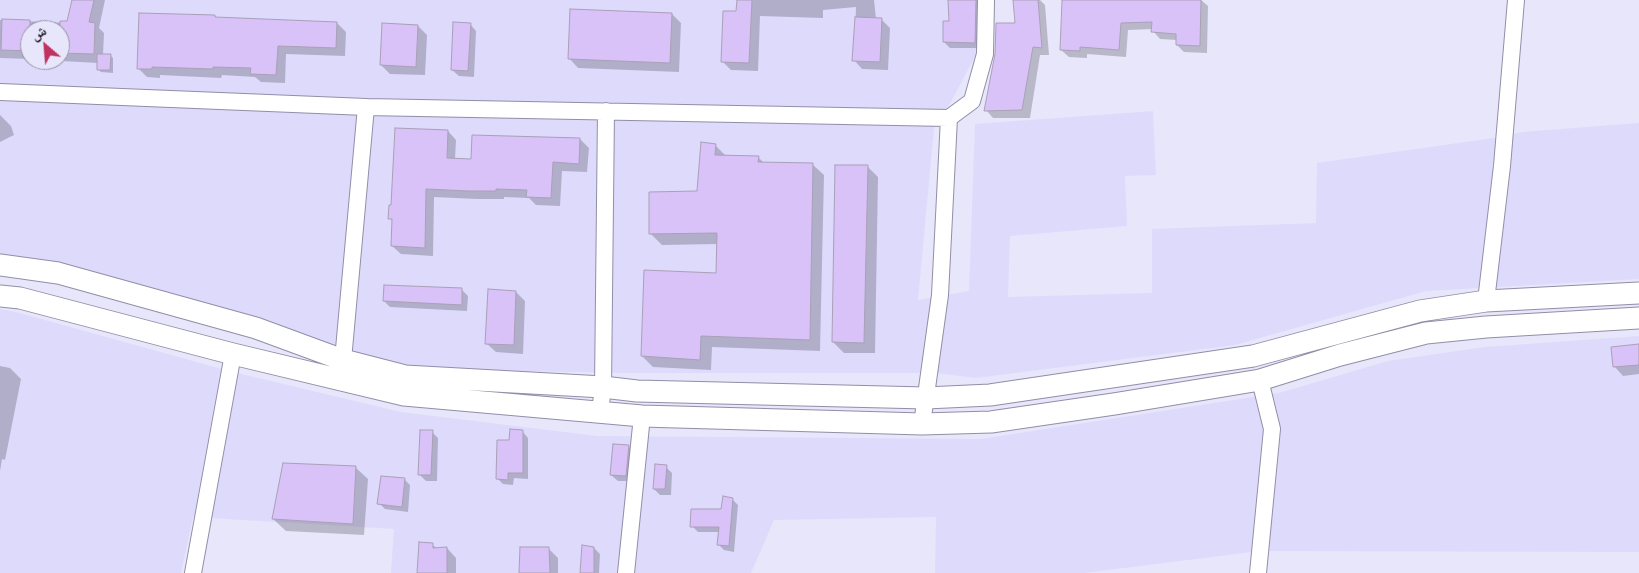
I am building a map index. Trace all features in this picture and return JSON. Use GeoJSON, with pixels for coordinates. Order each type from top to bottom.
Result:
{"type":"FeatureCollection","features":[{"type":"Feature","properties":{"kind":"main road"},"geometry":{"type":"LineString","coordinates":[[0,265],[58,272],[256,328],[343,360],[404,376],[638,391],[926,398],[990,395],[1253,356],[1420,311],[1486,301],[1639,293]]}},
{"type":"Feature","properties":{"kind":"main road"},"geometry":{"type":"LineString","coordinates":[[0,296],[20,298],[233,354],[404,395],[642,416],[922,424],[991,422],[1260,380],[1340,355],[1426,333],[1486,327],[1639,318]]}},
{"type":"Feature","properties":{"kind":"main road"},"geometry":{"type":"LineString","coordinates":[[1253,356],[1260,380]]}},
{"type":"Feature","properties":{"kind":"main road"},"geometry":{"type":"LineString","coordinates":[[990,395],[991,422]]}},
{"type":"Feature","properties":{"kind":"street"},"geometry":{"type":"LineString","coordinates":[[0,92],[366,106],[949,118],[972,101],[985,54],[986,0]]}},
{"type":"Feature","properties":{"kind":"street"},"geometry":{"type":"LineString","coordinates":[[1486,301],[1502,166],[1516,0]]}},
{"type":"Feature","properties":{"kind":"street"},"geometry":{"type":"LineString","coordinates":[[347,380],[343,360],[366,106]]}},
{"type":"Feature","properties":{"kind":"street"},"geometry":{"type":"LineString","coordinates":[[600,412],[603,388],[606,111]]}},
{"type":"Feature","properties":{"kind":"street"},"geometry":{"type":"LineString","coordinates":[[922,424],[940,295],[949,118]]}},
{"type":"Feature","properties":{"kind":"street"},"geometry":{"type":"LineString","coordinates":[[193,573],[233,354]]}},
{"type":"Feature","properties":{"kind":"street"},"geometry":{"type":"LineString","coordinates":[[1258,573],[1272,429],[1260,380]]}},
{"type":"Feature","properties":{"kind":"street"},"geometry":{"type":"LineString","coordinates":[[626,573],[642,416]]}},
{"type":"Feature","properties":{"kind":"shaded area"},"geometry":{"type":"Polygon","coordinates":[[[0,0],[977,0],[980,47],[951,102],[934,128],[918,300],[969,291],[975,124],[1153,111],[1156,175],[1125,176],[1127,226],[1010,236],[1008,297],[1152,293],[1152,229],[1316,223],[1317,163],[1494,138],[1522,132],[1639,123],[1639,279],[1426,291],[1235,345],[976,378],[936,373],[625,373],[408,369],[0,270],[0,0]]]}},
{"type":"Feature","properties":{"kind":"shaded area"},"geometry":{"type":"Polygon","coordinates":[[[0,309],[229,371],[401,412],[597,436],[981,439],[1279,393],[1388,361],[1485,347],[1639,336],[1639,552],[1260,551],[1084,573],[935,573],[936,517],[774,520],[751,573],[391,573],[394,529],[193,517],[181,573],[0,573],[0,309]]]}},
{"type":"Feature","properties":{"kind":"building"},"geometry":{"type":"Polygon","coordinates":[[[72,0],[94,0],[89,22],[95,23],[94,54],[70,53],[70,20],[67,20],[72,0]]]}},
{"type":"Feature","properties":{"kind":"building"},"geometry":{"type":"Polygon","coordinates":[[[737,0],[752,0],[749,63],[721,62],[723,11],[736,11],[737,0]]]}},
{"type":"Feature","properties":{"kind":"building"},"geometry":{"type":"Polygon","coordinates":[[[948,0],[976,0],[975,43],[943,42],[943,21],[949,21],[948,0]]]}},
{"type":"Feature","properties":{"kind":"building"},"geometry":{"type":"Polygon","coordinates":[[[1013,0],[1038,0],[1042,48],[1033,47],[1022,110],[984,111],[995,54],[996,23],[1015,23],[1013,0]]]}},
{"type":"Feature","properties":{"kind":"building"},"geometry":{"type":"Polygon","coordinates":[[[1062,0],[1201,0],[1200,46],[1176,45],[1176,34],[1151,32],[1152,22],[1121,23],[1119,50],[1080,47],[1080,51],[1060,50],[1062,0]]]}},
{"type":"Feature","properties":{"kind":"building"},"geometry":{"type":"Polygon","coordinates":[[[570,9],[672,13],[670,63],[568,59],[570,9]]]}},
{"type":"Feature","properties":{"kind":"building"},"geometry":{"type":"Polygon","coordinates":[[[139,13],[337,22],[336,48],[278,46],[276,75],[250,74],[251,68],[152,67],[152,69],[137,69],[139,13]]]}},
{"type":"Feature","properties":{"kind":"building"},"geometry":{"type":"Polygon","coordinates":[[[855,17],[882,18],[880,62],[852,61],[855,17]]]}},
{"type":"Feature","properties":{"kind":"building"},"geometry":{"type":"Polygon","coordinates":[[[2,19],[30,20],[20,20],[20,51],[1,50],[2,19]]]}},
{"type":"Feature","properties":{"kind":"building"},"geometry":{"type":"Polygon","coordinates":[[[453,22],[471,23],[468,71],[451,70],[453,22]]]}},
{"type":"Feature","properties":{"kind":"building"},"geometry":{"type":"Polygon","coordinates":[[[382,23],[418,25],[416,67],[380,65],[382,23]]]}},
{"type":"Feature","properties":{"kind":"building"},"geometry":{"type":"Polygon","coordinates":[[[97,54],[111,54],[110,70],[97,70],[97,54]]]}},
{"type":"Feature","properties":{"kind":"building"},"geometry":{"type":"Polygon","coordinates":[[[395,128],[448,130],[447,158],[471,159],[472,135],[580,138],[579,164],[553,162],[551,198],[526,197],[527,190],[496,189],[496,191],[468,191],[426,189],[425,248],[391,246],[392,219],[388,219],[389,205],[391,205],[395,128]]]}},
{"type":"Feature","properties":{"kind":"building"},"geometry":{"type":"Polygon","coordinates":[[[701,142],[716,144],[715,155],[759,156],[758,162],[813,163],[810,340],[701,336],[700,360],[641,356],[644,270],[716,273],[717,233],[649,234],[649,192],[697,191],[701,142]]]}},
{"type":"Feature","properties":{"kind":"building"},"geometry":{"type":"Polygon","coordinates":[[[835,165],[868,165],[864,343],[832,342],[835,165]]]}},
{"type":"Feature","properties":{"kind":"building"},"geometry":{"type":"Polygon","coordinates":[[[384,285],[462,288],[462,305],[383,301],[384,285]]]}},
{"type":"Feature","properties":{"kind":"building"},"geometry":{"type":"Polygon","coordinates":[[[488,289],[516,291],[514,345],[485,344],[488,289]]]}},
{"type":"Feature","properties":{"kind":"building"},"geometry":{"type":"Polygon","coordinates":[[[1639,344],[1639,365],[1613,367],[1611,347],[1639,344]]]}},
{"type":"Feature","properties":{"kind":"building"},"geometry":{"type":"Polygon","coordinates":[[[510,429],[523,430],[523,473],[508,473],[508,480],[496,479],[497,440],[509,440],[510,429]]]}},
{"type":"Feature","properties":{"kind":"building"},"geometry":{"type":"Polygon","coordinates":[[[420,430],[433,430],[431,475],[418,475],[420,430]]]}},
{"type":"Feature","properties":{"kind":"building"},"geometry":{"type":"Polygon","coordinates":[[[613,444],[629,445],[626,476],[610,475],[613,444]]]}},
{"type":"Feature","properties":{"kind":"building"},"geometry":{"type":"Polygon","coordinates":[[[283,463],[356,466],[353,524],[272,519],[283,463]]]}},
{"type":"Feature","properties":{"kind":"building"},"geometry":{"type":"Polygon","coordinates":[[[655,464],[667,465],[665,489],[653,489],[655,464]]]}},
{"type":"Feature","properties":{"kind":"building"},"geometry":{"type":"Polygon","coordinates":[[[381,476],[405,478],[402,507],[377,504],[381,476]]]}},
{"type":"Feature","properties":{"kind":"building"},"geometry":{"type":"Polygon","coordinates":[[[723,496],[733,498],[729,546],[717,545],[719,527],[690,527],[691,509],[721,509],[723,496]]]}},
{"type":"Feature","properties":{"kind":"building"},"geometry":{"type":"Polygon","coordinates":[[[419,542],[433,543],[433,548],[447,547],[447,573],[417,573],[419,542]]]}},
{"type":"Feature","properties":{"kind":"building"},"geometry":{"type":"Polygon","coordinates":[[[582,545],[594,547],[594,573],[580,573],[582,545]]]}},
{"type":"Feature","properties":{"kind":"building"},"geometry":{"type":"Polygon","coordinates":[[[520,547],[549,547],[550,573],[519,573],[520,547]]]}}]}
